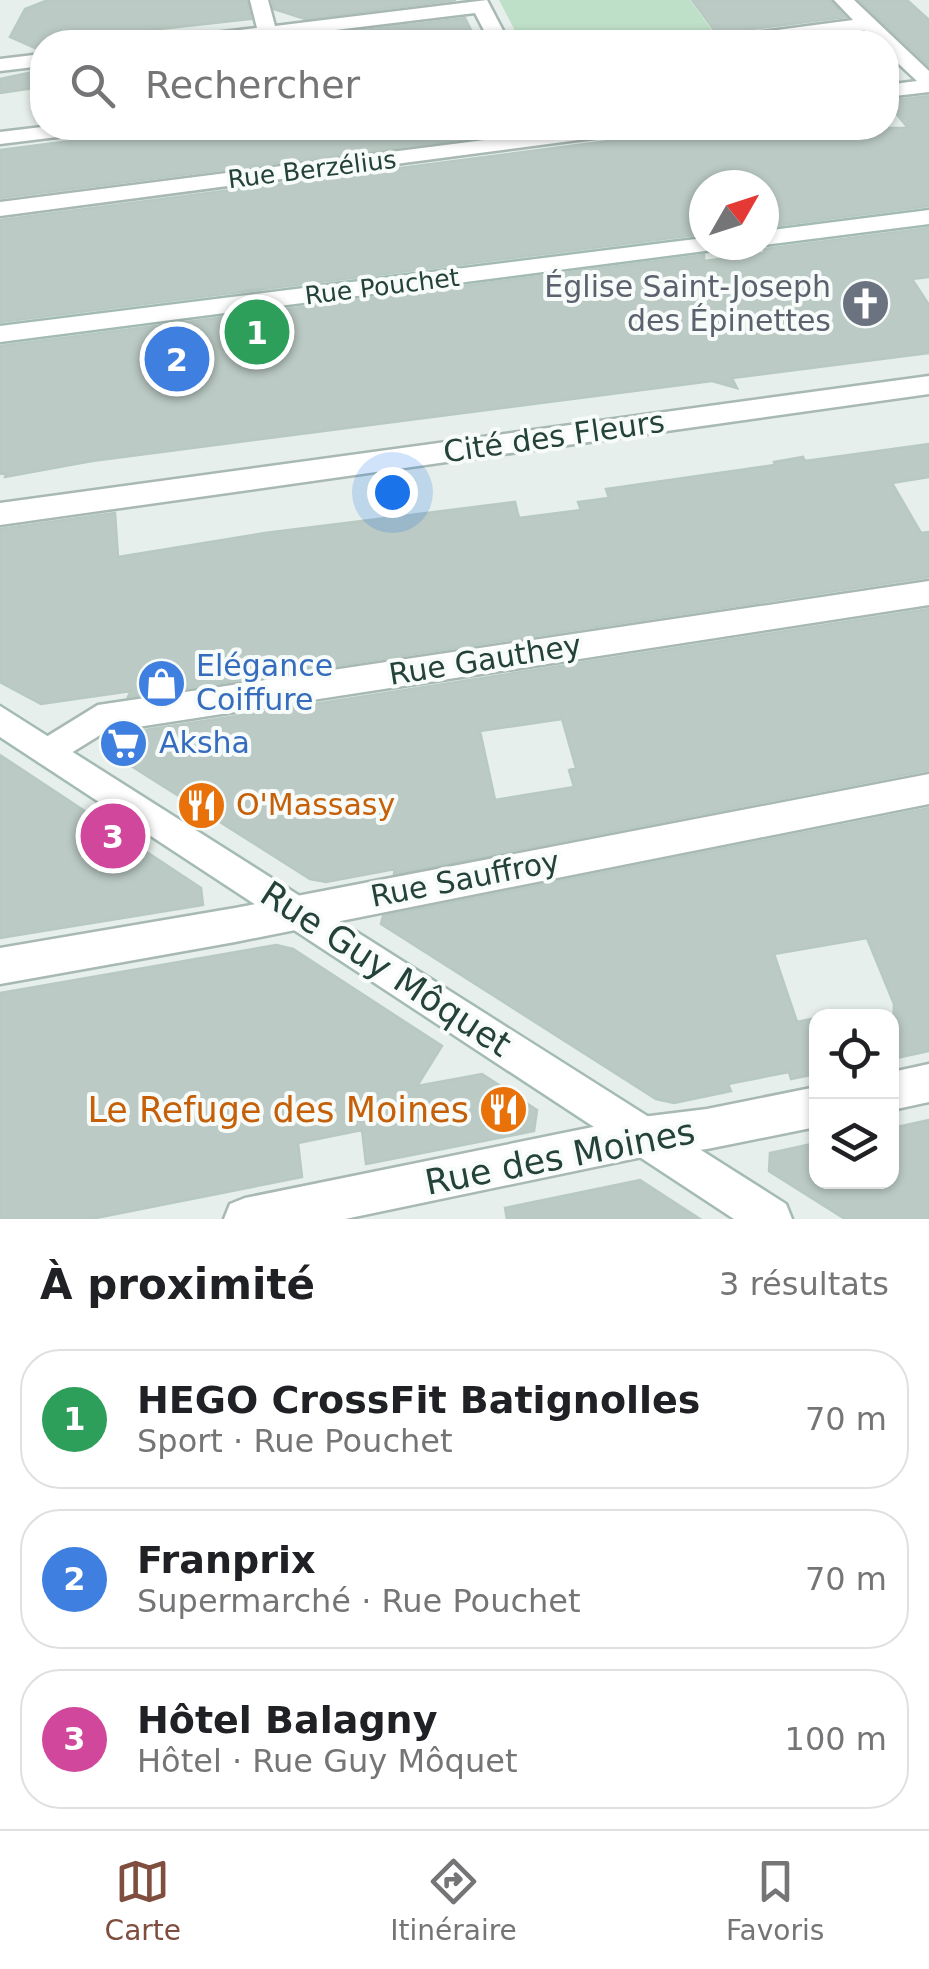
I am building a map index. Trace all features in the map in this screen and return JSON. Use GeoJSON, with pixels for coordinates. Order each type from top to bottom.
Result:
{"type":"FeatureCollection","features":[{"type":"Feature","properties":{"kind":"street"},"geometry":{"type":"LineString","coordinates":[[259,0],[267,30]]}},
{"type":"Feature","properties":{"kind":"street"},"geometry":{"type":"LineString","coordinates":[[843,0],[874,30]]}},
{"type":"Feature","properties":{"kind":"street"},"geometry":{"type":"LineString","coordinates":[[319,30],[480,4],[493,30]]}},
{"type":"Feature","properties":{"kind":"street"},"geometry":{"type":"LineString","coordinates":[[822,30],[868,24]]}},
{"type":"Feature","properties":{"kind":"street"},"geometry":{"type":"LineString","coordinates":[[899,54],[929,84]]}},
{"type":"Feature","properties":{"kind":"street"},"geometry":{"type":"LineString","coordinates":[[0,65],[30,61]]}},
{"type":"Feature","properties":{"kind":"street"},"geometry":{"type":"LineString","coordinates":[[899,89],[929,84]]}},
{"type":"Feature","properties":{"kind":"street"},"geometry":{"type":"LineString","coordinates":[[0,138],[30,134]]}},
{"type":"Feature","properties":{"kind":"street","name":"Rue Berzélius"},"geometry":{"type":"LineString","coordinates":[[0,209],[532,140]]}},
{"type":"Feature","properties":{"kind":"street"},"geometry":{"type":"LineString","coordinates":[[779,236],[929,217]]}},
{"type":"Feature","properties":{"kind":"street","name":"Rue Pouchet"},"geometry":{"type":"LineString","coordinates":[[0,334],[689,247]]}},
{"type":"Feature","properties":{"kind":"street","name":"Cité des Fleurs"},"geometry":{"type":"LineString","coordinates":[[0,514],[929,385]]}},
{"type":"Feature","properties":{"kind":"street","name":"Rue Gauthey"},"geometry":{"type":"LineString","coordinates":[[50,752],[98,719],[929,593]]}},
{"type":"Feature","properties":{"kind":"street","name":"Rue Guy Môquet"},"geometry":{"type":"LineString","coordinates":[[2,723],[301,911],[767,1217]]}},
{"type":"Feature","properties":{"kind":"street","name":"Rue Sauffroy"},"geometry":{"type":"LineString","coordinates":[[0,966],[929,789]]}},
{"type":"Feature","properties":{"kind":"street"},"geometry":{"type":"LineString","coordinates":[[899,1090],[929,1084]]}},
{"type":"Feature","properties":{"kind":"street","name":"Rue des Moines"},"geometry":{"type":"LineString","coordinates":[[244,1219],[642,1137],[708,1129],[809,1107]]}},
{"type":"Feature","properties":{"kind":"green space"},"geometry":{"type":"Polygon","coordinates":[[[499,0],[690,0],[712,30],[515,30],[499,0]]]}},
{"type":"Feature","properties":{"kind":"building"},"geometry":{"type":"Polygon","coordinates":[[[48,0],[247,0],[251,19],[151,30],[30,30],[30,46],[10,37],[25,9],[48,0]]]}},
{"type":"Feature","properties":{"kind":"building"},"geometry":{"type":"Polygon","coordinates":[[[272,0],[456,0],[305,19],[274,9],[272,0]]]}},
{"type":"Feature","properties":{"kind":"building"},"geometry":{"type":"Polygon","coordinates":[[[692,0],[830,0],[845,17],[745,30],[714,30],[692,0]]]}},
{"type":"Feature","properties":{"kind":"building"},"geometry":{"type":"Polygon","coordinates":[[[859,0],[907,0],[929,20],[929,66],[899,38],[899,30],[891,30],[859,0]]]}},
{"type":"Feature","properties":{"kind":"building"},"geometry":{"type":"Polygon","coordinates":[[[465,18],[471,30],[365,30],[465,18]]]}},
{"type":"Feature","properties":{"kind":"building"},"geometry":{"type":"Polygon","coordinates":[[[30,73],[30,89],[0,93],[0,79],[30,73]]]}},
{"type":"Feature","properties":{"kind":"building"},"geometry":{"type":"Polygon","coordinates":[[[929,96],[929,206],[779,225],[779,170],[689,170],[689,236],[0,322],[0,220],[617,140],[899,140],[899,128],[908,128],[899,117],[899,99],[929,96]]]}},
{"type":"Feature","properties":{"kind":"building"},"geometry":{"type":"Polygon","coordinates":[[[78,140],[458,140],[0,198],[0,150],[78,140]]]}},
{"type":"Feature","properties":{"kind":"building"},"geometry":{"type":"Polygon","coordinates":[[[929,228],[929,277],[912,279],[929,305],[929,353],[732,378],[737,388],[712,381],[92,461],[5,477],[6,473],[0,474],[0,346],[689,257],[704,261],[779,260],[779,247],[929,228]]]}},
{"type":"Feature","properties":{"kind":"building"},"geometry":{"type":"Polygon","coordinates":[[[929,444],[929,477],[892,483],[921,533],[929,532],[929,577],[128,697],[131,691],[41,704],[0,682],[0,529],[115,513],[118,557],[265,533],[515,502],[519,518],[581,510],[578,502],[609,498],[606,489],[775,465],[774,462],[803,457],[805,461],[929,444]]]}},
{"type":"Feature","properties":{"kind":"building"},"geometry":{"type":"Polygon","coordinates":[[[929,609],[929,770],[394,874],[395,869],[326,882],[310,879],[106,750],[113,735],[929,609]],[[562,719],[480,731],[495,800],[574,787],[569,770],[576,768],[562,719]]]}},
{"type":"Feature","properties":{"kind":"building"},"geometry":{"type":"Polygon","coordinates":[[[0,755],[201,888],[203,905],[0,938],[0,755]]]}},
{"type":"Feature","properties":{"kind":"building"},"geometry":{"type":"Polygon","coordinates":[[[929,808],[929,1051],[899,1057],[899,1009],[894,1009],[867,938],[774,954],[797,1022],[809,1019],[809,1075],[791,1079],[789,1072],[728,1084],[731,1091],[674,1103],[656,1099],[381,924],[383,916],[929,808]]]}},
{"type":"Feature","properties":{"kind":"building"},"geometry":{"type":"Polygon","coordinates":[[[276,945],[293,949],[442,1046],[417,1086],[482,1074],[537,1110],[534,1131],[366,1164],[362,1130],[298,1143],[302,1177],[91,1219],[0,1219],[0,993],[276,945]]]}},
{"type":"Feature","properties":{"kind":"building"},"geometry":{"type":"Polygon","coordinates":[[[929,1120],[929,1219],[845,1219],[769,1171],[770,1153],[809,1145],[809,1189],[899,1189],[899,1126],[929,1120]]]}},
{"type":"Feature","properties":{"kind":"building"},"geometry":{"type":"Polygon","coordinates":[[[640,1180],[700,1219],[507,1219],[505,1208],[640,1180]]]}},
{"type":"Feature","properties":{"kind":"place","name":"Église Saint-Joseph des Épinettes"},"geometry":{"type":"Point","coordinates":[866,304]}},
{"type":"Feature","properties":{"kind":"place","name":"HEGO CrossFit Batignolles"},"geometry":{"type":"Point","coordinates":[257,332]}},
{"type":"Feature","properties":{"kind":"place","name":"Franprix"},"geometry":{"type":"Point","coordinates":[177,359]}},
{"type":"Feature","properties":{"kind":"place","name":"Elégance Coiffure"},"geometry":{"type":"Point","coordinates":[161,683]}},
{"type":"Feature","properties":{"kind":"place","name":"Aksha"},"geometry":{"type":"Point","coordinates":[124,743]}},
{"type":"Feature","properties":{"kind":"place","name":"O'Massasy"},"geometry":{"type":"Point","coordinates":[201,805]}},
{"type":"Feature","properties":{"kind":"place","name":"Hôtel Balagny"},"geometry":{"type":"Point","coordinates":[113,836]}},
{"type":"Feature","properties":{"kind":"place","name":"Le Refuge des Moines"},"geometry":{"type":"Point","coordinates":[504,1110]}}]}
